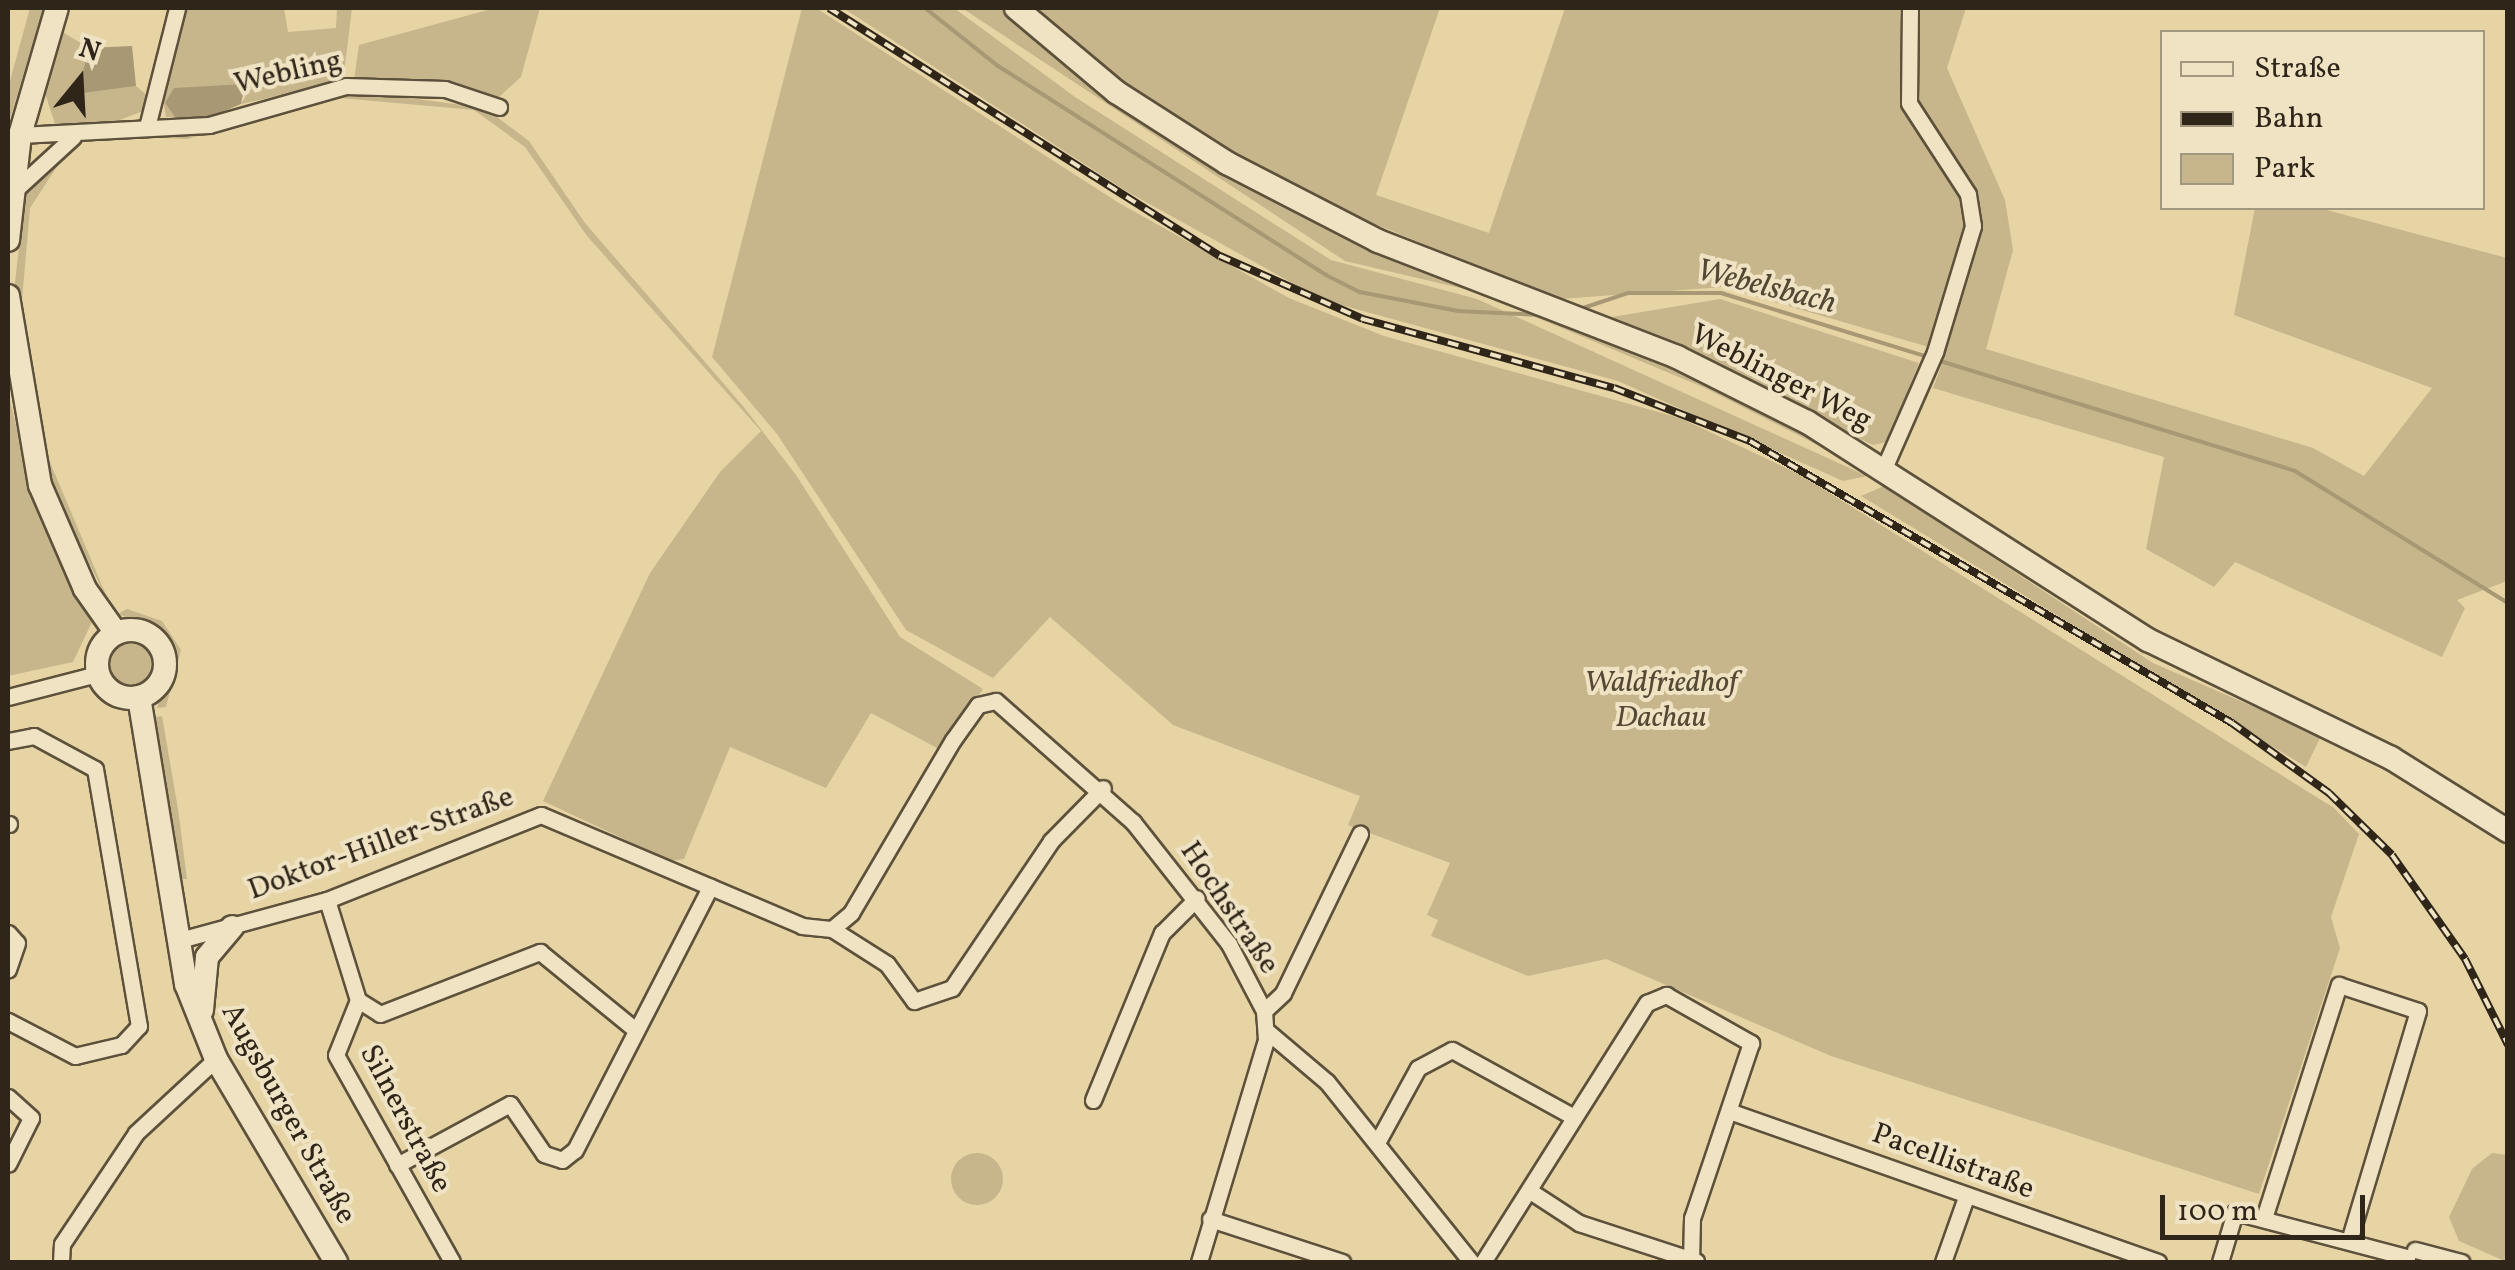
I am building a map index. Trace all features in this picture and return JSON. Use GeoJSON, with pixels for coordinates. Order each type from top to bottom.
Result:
{"type":"FeatureCollection","features":[{"type":"Feature","properties":{"kind":"street"},"geometry":{"type":"LineString","coordinates":[[8,240],[20,135],[57,8]]}},
{"type":"Feature","properties":{"kind":"street"},"geometry":{"type":"LineString","coordinates":[[148,123],[177,8]]}},
{"type":"Feature","properties":{"kind":"street","name":"Weblinger Weg"},"geometry":{"type":"LineString","coordinates":[[1016,8],[1116,92],[1227,163],[1378,241],[1576,316],[1885,466],[2148,640],[2391,758],[2508,830]]}},
{"type":"Feature","properties":{"kind":"street"},"geometry":{"type":"LineString","coordinates":[[1885,466],[1932,360],[1973,226],[1968,194],[1909,103],[1910,8]]}},
{"type":"Feature","properties":{"kind":"street","name":"Webling"},"geometry":{"type":"LineString","coordinates":[[12,194],[58,146],[73,137],[148,123],[210,125],[346,86],[445,89],[500,107]]}},
{"type":"Feature","properties":{"kind":"street","name":"Webling"},"geometry":{"type":"LineString","coordinates":[[20,135],[46,128],[73,137]]}},
{"type":"Feature","properties":{"kind":"street"},"geometry":{"type":"LineString","coordinates":[[20,135],[58,146]]}},
{"type":"Feature","properties":{"kind":"street"},"geometry":{"type":"LineString","coordinates":[[8,296],[40,485],[85,589],[116,634]]}},
{"type":"Feature","properties":{"kind":"street"},"geometry":{"type":"LineString","coordinates":[[116,634],[149,635],[163,652],[163,675],[139,698],[109,691],[98,674],[99,650],[116,634]]}},
{"type":"Feature","properties":{"kind":"street"},"geometry":{"type":"LineString","coordinates":[[8,697],[98,674]]}},
{"type":"Feature","properties":{"kind":"street","name":"Augsburger Straße"},"geometry":{"type":"LineString","coordinates":[[139,698],[176,941],[200,1024],[336,1262]]}},
{"type":"Feature","properties":{"kind":"street","name":"Hochstraße"},"geometry":{"type":"LineString","coordinates":[[832,929],[851,913],[953,740],[989,701],[1102,788],[1197,898],[1264,1011],[1268,1032]]}},
{"type":"Feature","properties":{"kind":"street"},"geometry":{"type":"LineString","coordinates":[[8,741],[34,736],[94,769],[139,1026],[121,1045],[74,1056],[8,1021]]}},
{"type":"Feature","properties":{"kind":"street","name":"Doktor-Hiller-Straße"},"geometry":{"type":"LineString","coordinates":[[176,941],[327,900],[541,814],[802,926],[832,929],[887,964],[914,1002],[952,988],[1051,841],[1102,788]]}},
{"type":"Feature","properties":{"kind":"street"},"geometry":{"type":"LineString","coordinates":[[1264,1011],[1284,993],[1360,834]]}},
{"type":"Feature","properties":{"kind":"street"},"geometry":{"type":"LineString","coordinates":[[397,1165],[510,1104],[544,1154],[562,1160],[710,887]]}},
{"type":"Feature","properties":{"kind":"street"},"geometry":{"type":"LineString","coordinates":[[1093,1100],[1162,933],[1197,898]]}},
{"type":"Feature","properties":{"kind":"street"},"geometry":{"type":"LineString","coordinates":[[327,900],[358,1000],[380,1014],[540,952],[632,1027]]}},
{"type":"Feature","properties":{"kind":"street"},"geometry":{"type":"LineString","coordinates":[[200,1024],[202,970],[232,927]]}},
{"type":"Feature","properties":{"kind":"street"},"geometry":{"type":"LineString","coordinates":[[8,933],[17,944],[8,969]]}},
{"type":"Feature","properties":{"kind":"street"},"geometry":{"type":"LineString","coordinates":[[2264,1218],[2340,985],[2418,1011],[2348,1241]]}},
{"type":"Feature","properties":{"kind":"street"},"geometry":{"type":"LineString","coordinates":[[1482,1262],[1647,1003],[1666,995],[1750,1044],[1692,1218],[1694,1262],[1579,1223],[1530,1191]]}},
{"type":"Feature","properties":{"kind":"street","name":"Silnerstraße"},"geometry":{"type":"LineString","coordinates":[[358,1000],[336,1056],[452,1262]]}},
{"type":"Feature","properties":{"kind":"street"},"geometry":{"type":"LineString","coordinates":[[1199,1262],[1268,1032],[1294,1047],[1378,1141],[1471,1262]]}},
{"type":"Feature","properties":{"kind":"street"},"geometry":{"type":"LineString","coordinates":[[1378,1141],[1418,1068],[1452,1050],[1574,1117]]}},
{"type":"Feature","properties":{"kind":"street"},"geometry":{"type":"LineString","coordinates":[[61,1262],[62,1244],[136,1133],[216,1058]]}},
{"type":"Feature","properties":{"kind":"street"},"geometry":{"type":"LineString","coordinates":[[8,1097],[31,1118],[8,1164]]}},
{"type":"Feature","properties":{"kind":"street","name":"Pacellistraße"},"geometry":{"type":"LineString","coordinates":[[1729,1111],[2158,1262]]}},
{"type":"Feature","properties":{"kind":"street"},"geometry":{"type":"LineString","coordinates":[[1943,1262],[1966,1196]]}},
{"type":"Feature","properties":{"kind":"street"},"geometry":{"type":"LineString","coordinates":[[2220,1262],[2235,1212],[2348,1241],[2461,1262]]}},
{"type":"Feature","properties":{"kind":"street"},"geometry":{"type":"LineString","coordinates":[[1210,1218],[1342,1262]]}},
{"type":"Feature","properties":{"kind":"green space"},"geometry":{"type":"Polygon","coordinates":[[[30,8],[44,8],[8,125],[8,88],[30,8]]]}},
{"type":"Feature","properties":{"kind":"green space"},"geometry":{"type":"Polygon","coordinates":[[[184,8],[284,8],[288,32],[336,28],[337,8],[352,8],[343,82],[241,104],[247,94],[165,103],[175,117],[166,117],[162,93],[184,8]]]}},
{"type":"Feature","properties":{"kind":"green space"},"geometry":{"type":"Polygon","coordinates":[[[495,8],[540,8],[521,77],[499,97],[442,83],[354,80],[359,45],[495,8]]]}},
{"type":"Feature","properties":{"kind":"green space","name":"Waldfriedhof Dachau"},"geometry":{"type":"Polygon","coordinates":[[[802,8],[816,8],[1119,203],[1289,298],[1384,336],[1680,418],[1801,475],[2334,808],[2359,834],[2331,917],[2340,948],[2259,1194],[1831,1056],[1606,959],[1528,976],[1431,936],[1438,920],[1427,915],[1450,863],[1348,825],[1360,796],[1173,725],[1050,617],[993,678],[906,630],[777,434],[712,357],[802,8]]]}},
{"type":"Feature","properties":{"kind":"green space"},"geometry":{"type":"Polygon","coordinates":[[[843,8],[954,8],[1075,97],[1331,260],[1477,299],[1867,476],[1843,481],[1618,381],[1323,300],[1126,191],[843,8]]]}},
{"type":"Feature","properties":{"kind":"green space"},"geometry":{"type":"Polygon","coordinates":[[[962,8],[1008,8],[1144,119],[1783,417],[1877,475],[1705,388],[1473,291],[1345,261],[962,8]]]}},
{"type":"Feature","properties":{"kind":"green space"},"geometry":{"type":"Polygon","coordinates":[[[1034,8],[1440,8],[1376,195],[1489,233],[1565,8],[1966,8],[1947,68],[2005,200],[2013,250],[1986,349],[2313,448],[2364,476],[2432,388],[2234,315],[2255,210],[2327,210],[2507,258],[2507,581],[2457,600],[2465,608],[2442,657],[2235,562],[2214,587],[2146,549],[2164,457],[1933,388],[1945,356],[1932,348],[1723,287],[1560,299],[1271,182],[1121,86],[1034,8]]]}},
{"type":"Feature","properties":{"kind":"green space"},"geometry":{"type":"Polygon","coordinates":[[[61,31],[89,48],[78,94],[136,86],[149,97],[141,112],[106,125],[55,124],[44,90],[61,31]]]}},
{"type":"Feature","properties":{"kind":"green space"},"geometry":{"type":"Polygon","coordinates":[[[357,91],[485,108],[529,141],[585,223],[743,406],[796,475],[900,637],[983,689],[939,749],[871,713],[826,788],[730,747],[684,859],[671,861],[543,801],[650,573],[720,472],[761,431],[587,236],[525,147],[474,110],[340,98],[187,139],[139,137],[357,91]]]}},
{"type":"Feature","properties":{"kind":"green space"},"geometry":{"type":"Polygon","coordinates":[[[66,153],[30,208],[21,312],[44,448],[112,609],[41,466],[13,300],[25,195],[66,153]]]}},
{"type":"Feature","properties":{"kind":"green space"},"geometry":{"type":"Polygon","coordinates":[[[1720,299],[1919,363],[1887,442],[1873,445],[1606,318],[1720,299]]]}},
{"type":"Feature","properties":{"kind":"green space"},"geometry":{"type":"Polygon","coordinates":[[[8,392],[30,485],[92,622],[73,662],[8,676],[8,392]]]}},
{"type":"Feature","properties":{"kind":"green space"},"geometry":{"type":"Polygon","coordinates":[[[1884,486],[2153,663],[2321,736],[2306,767],[1861,496],[1884,486]]]}},
{"type":"Feature","properties":{"kind":"green space"},"geometry":{"type":"Polygon","coordinates":[[[127,609],[162,621],[181,650],[166,707],[157,708],[172,654],[152,627],[118,614],[127,609]]]}},
{"type":"Feature","properties":{"kind":"green space"},"geometry":{"type":"Polygon","coordinates":[[[129,638],[147,645],[154,663],[147,681],[129,688],[111,681],[104,663],[111,645],[129,638]]]}},
{"type":"Feature","properties":{"kind":"green space"},"geometry":{"type":"Polygon","coordinates":[[[162,716],[187,879],[178,879],[155,717],[162,716]]]}},
{"type":"Feature","properties":{"kind":"green space"},"geometry":{"type":"Polygon","coordinates":[[[977,1153],[995,1161],[1003,1179],[995,1197],[977,1205],[959,1197],[951,1179],[959,1161],[977,1153]]]}},
{"type":"Feature","properties":{"kind":"green space"},"geometry":{"type":"Polygon","coordinates":[[[2492,1153],[2507,1155],[2507,1262],[2459,1241],[2449,1217],[2472,1169],[2492,1153]]]}},
{"type":"Feature","properties":{"kind":"shaded area"},"geometry":{"type":"Polygon","coordinates":[[[132,46],[136,86],[77,94],[89,48],[132,46]]]}},
{"type":"Feature","properties":{"kind":"shaded area"},"geometry":{"type":"Polygon","coordinates":[[[245,84],[241,104],[211,117],[175,117],[165,103],[174,88],[245,84]]]}},
{"type":"Feature","properties":{"kind":"waterway","name":"Webelsbach"},"geometry":{"type":"LineString","coordinates":[[925,8],[998,66],[1326,275],[1360,292],[1458,311],[1541,315]]}},
{"type":"Feature","properties":{"kind":"waterway","name":"Webelsbach"},"geometry":{"type":"LineString","coordinates":[[1580,309],[1628,293],[1721,293],[1928,357]]}},
{"type":"Feature","properties":{"kind":"waterway","name":"Webelsbach"},"geometry":{"type":"LineString","coordinates":[[1937,360],[2295,471],[2508,603]]}},
{"type":"Feature","properties":{"kind":"railway"},"geometry":{"type":"LineString","coordinates":[[829,8],[1220,256],[1363,319],[1614,388],[1750,441],[2232,723],[2329,793],[2392,855],[2465,959],[2508,1045]]}}]}
